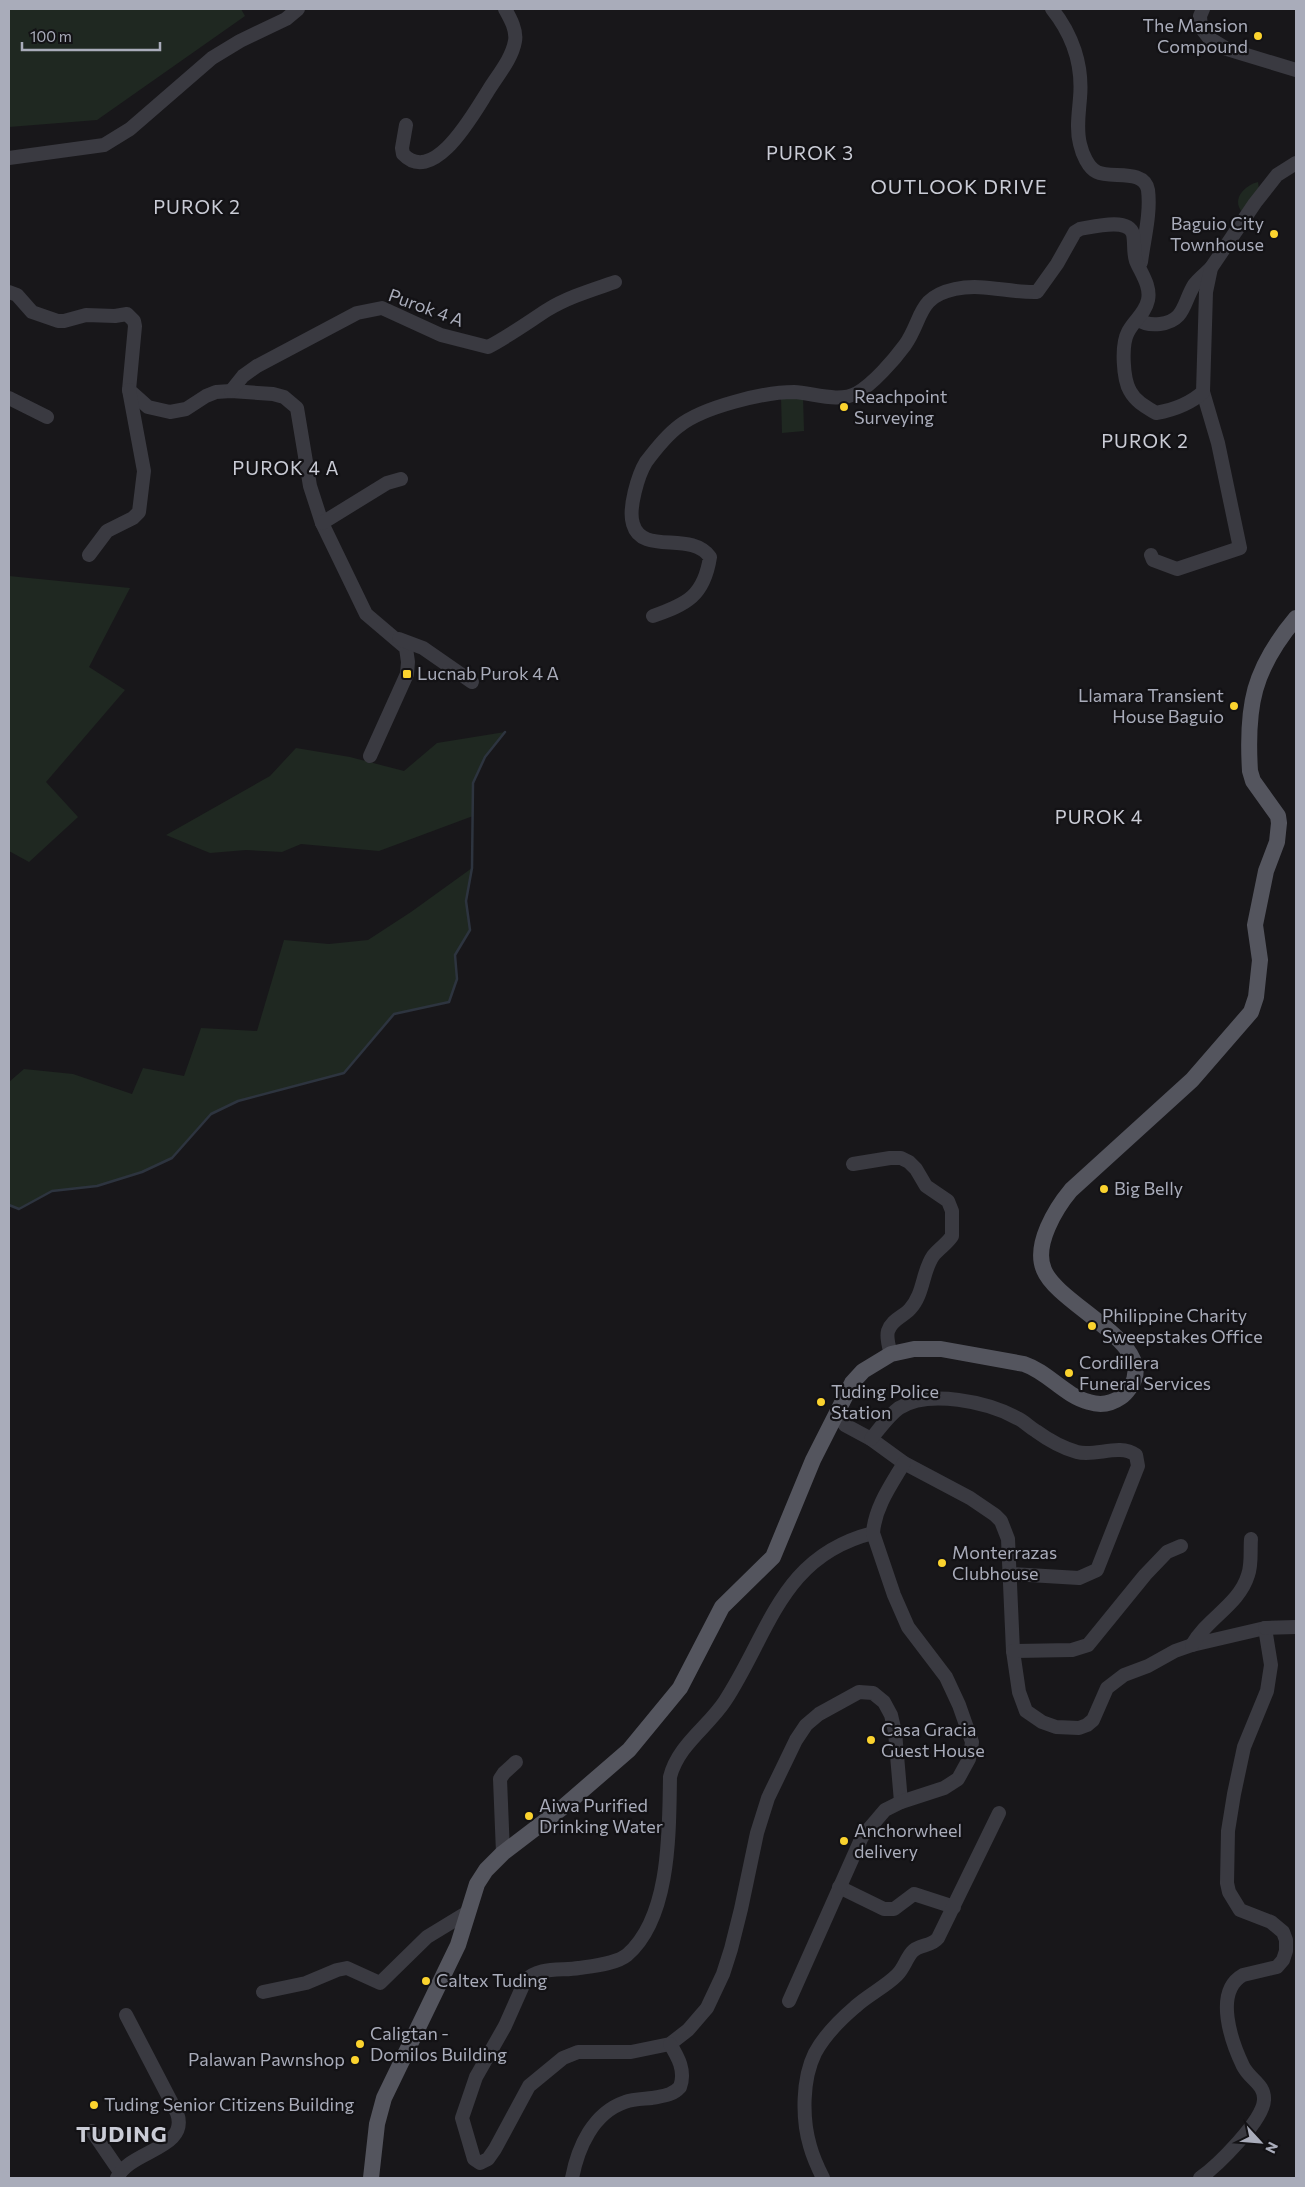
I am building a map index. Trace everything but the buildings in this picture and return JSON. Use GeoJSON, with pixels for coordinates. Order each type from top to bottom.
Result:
{"type":"FeatureCollection","features":[{"type":"Feature","properties":{"kind":"main road"},"geometry":{"type":"LineString","coordinates":[[371,2178],[376,2124],[384,2098],[458,1945],[477,1884],[486,1870],[503,1853],[562,1808],[629,1750],[680,1688],[722,1607],[773,1557],[837,1421],[852,1383],[863,1371],[891,1354],[914,1349],[931,1348],[1024,1364],[1036,1368],[1076,1396],[1088,1402],[1101,1405],[1113,1403],[1125,1395],[1133,1382],[1136,1370],[1132,1354],[1109,1331],[1082,1310],[1048,1278],[1044,1270],[1042,1256],[1046,1232],[1058,1206],[1071,1190],[1192,1080],[1252,1012],[1256,997],[1260,960],[1256,925],[1266,871],[1277,842],[1279,823],[1278,816],[1253,781],[1250,772],[1251,704],[1265,660],[1296,618]]}},
{"type":"Feature","properties":{"kind":"street"},"geometry":{"type":"LineString","coordinates":[[9,158],[104,145],[130,129],[212,58],[240,40],[286,19],[298,9]]}},
{"type":"Feature","properties":{"kind":"street"},"geometry":{"type":"LineString","coordinates":[[406,125],[403,154],[414,161],[424,161],[434,156],[448,148],[460,135],[511,55],[516,39],[514,27],[504,9]]}},
{"type":"Feature","properties":{"kind":"street"},"geometry":{"type":"LineString","coordinates":[[1052,9],[1062,22],[1070,38],[1079,65],[1080,142],[1086,160],[1096,172],[1108,176],[1122,175],[1139,178],[1146,184],[1148,189],[1147,224],[1141,268],[1149,298],[1145,310],[1129,330],[1122,352],[1129,390],[1138,401],[1156,413],[1182,406],[1203,392]]}},
{"type":"Feature","properties":{"kind":"street"},"geometry":{"type":"LineString","coordinates":[[1203,9],[1200,16],[1201,28],[1217,44],[1227,49],[1296,70]]}},
{"type":"Feature","properties":{"kind":"street"},"geometry":{"type":"LineString","coordinates":[[1138,319],[1142,323],[1154,325],[1167,323],[1178,317],[1194,285],[1211,268],[1255,203],[1277,175],[1296,163]]}},
{"type":"Feature","properties":{"kind":"street"},"geometry":{"type":"LineString","coordinates":[[653,616],[682,606],[697,591],[708,573],[710,557],[702,548],[681,542],[645,539],[638,533],[632,523],[638,479],[651,455],[679,426],[710,409],[759,396],[793,392],[825,396],[845,396],[857,393],[884,369],[905,345],[923,307],[928,302],[939,294],[963,288],[987,286],[1020,293],[1037,292],[1057,264],[1075,232],[1080,229],[1122,224],[1132,233],[1136,263],[1141,268]]}},
{"type":"Feature","properties":{"kind":"street"},"geometry":{"type":"LineString","coordinates":[[1151,555],[1153,560],[1177,569],[1240,548],[1222,458],[1203,392],[1206,292],[1211,268]]}},
{"type":"Feature","properties":{"kind":"street","name":"Purok 4 A"},"geometry":{"type":"LineString","coordinates":[[231,391],[243,376],[257,366],[357,313],[382,308],[441,336],[488,347],[507,338],[548,310],[572,297],[615,282]]}},
{"type":"Feature","properties":{"kind":"street"},"geometry":{"type":"LineString","coordinates":[[9,292],[17,295],[32,312],[58,320],[64,321],[86,315],[115,316],[126,314],[134,321],[129,390],[144,471],[138,512],[133,518],[107,531],[89,555]]}},
{"type":"Feature","properties":{"kind":"street"},"geometry":{"type":"LineString","coordinates":[[129,390],[148,407],[170,412],[186,409],[216,392],[231,391],[273,394],[284,397],[297,408],[310,486],[322,522],[366,614],[406,648],[407,674],[370,756]]}},
{"type":"Feature","properties":{"kind":"street"},"geometry":{"type":"LineString","coordinates":[[9,398],[47,417]]}},
{"type":"Feature","properties":{"kind":"street"},"geometry":{"type":"LineString","coordinates":[[322,522],[387,483],[401,479]]}},
{"type":"Feature","properties":{"kind":"street"},"geometry":{"type":"LineString","coordinates":[[396,638],[423,648],[472,682]]}},
{"type":"Feature","properties":{"kind":"street"},"geometry":{"type":"LineString","coordinates":[[852,1164],[901,1158],[916,1169],[926,1186],[948,1201],[952,1211],[952,1236],[933,1256],[922,1291],[910,1310],[896,1319],[888,1330],[887,1338],[891,1354]]}},
{"type":"Feature","properties":{"kind":"street"},"geometry":{"type":"LineString","coordinates":[[871,1439],[891,1415],[905,1405],[922,1400],[960,1400],[1002,1411],[1018,1418],[1036,1432],[1078,1452],[1092,1454],[1117,1450],[1131,1452],[1136,1455],[1138,1466],[1097,1570],[1079,1578],[1010,1574]]}},
{"type":"Feature","properties":{"kind":"street"},"geometry":{"type":"LineString","coordinates":[[837,1421],[871,1439],[904,1463],[970,1498],[995,1514],[1004,1526],[1008,1539],[1013,1651],[1019,1692],[1026,1711],[1042,1722],[1056,1727],[1079,1728],[1087,1725],[1093,1720],[1103,1693],[1115,1680],[1192,1645],[1265,1628],[1296,1628]]}},
{"type":"Feature","properties":{"kind":"street"},"geometry":{"type":"LineString","coordinates":[[789,2001],[862,1837],[885,1810],[901,1802],[944,1788],[958,1779],[969,1759],[972,1742],[960,1705],[946,1677],[908,1627],[873,1533],[880,1506],[904,1463]]}},
{"type":"Feature","properties":{"kind":"street"},"geometry":{"type":"LineString","coordinates":[[873,1533],[834,1547],[808,1566],[798,1577],[768,1620],[725,1701],[682,1750],[674,1763],[670,1777],[664,1874],[656,1909],[643,1937],[626,1956],[607,1963],[545,1971],[530,1976],[526,1981],[505,2026],[476,2077],[462,2118],[474,2159],[480,2163],[488,2159],[529,2086],[563,2058],[578,2052],[631,2052],[670,2044],[688,2030],[707,2008],[723,1974],[741,1910],[757,1833],[768,1798],[781,1766],[806,1725],[819,1714],[859,1692],[873,1692],[884,1702],[891,1715],[895,1732],[901,1802]]}},
{"type":"Feature","properties":{"kind":"street"},"geometry":{"type":"LineString","coordinates":[[1192,1645],[1202,1630],[1227,1607],[1243,1587],[1249,1574],[1251,1539]]}},
{"type":"Feature","properties":{"kind":"street"},"geometry":{"type":"LineString","coordinates":[[1013,1651],[1072,1650],[1088,1645],[1167,1552],[1181,1546]]}},
{"type":"Feature","properties":{"kind":"street"},"geometry":{"type":"LineString","coordinates":[[1200,2178],[1232,2150],[1260,2114],[1264,2102],[1264,2090],[1243,2066],[1226,2016],[1227,2002],[1238,1978],[1277,1967],[1280,1965],[1286,1951],[1286,1940],[1283,1932],[1271,1922],[1240,1910],[1229,1892],[1227,1883],[1228,1831],[1232,1801],[1244,1747],[1267,1691],[1271,1665],[1265,1628]]}},
{"type":"Feature","properties":{"kind":"street"},"geometry":{"type":"LineString","coordinates":[[503,1853],[500,1779],[516,1762]]}},
{"type":"Feature","properties":{"kind":"street"},"geometry":{"type":"LineString","coordinates":[[823,2178],[810,2147],[806,2127],[805,2104],[808,2078],[815,2054],[828,2035],[855,2007],[898,1974],[912,1953],[918,1948],[935,1941],[942,1932],[999,1813]]}},
{"type":"Feature","properties":{"kind":"street"},"geometry":{"type":"LineString","coordinates":[[839,1887],[884,1909],[894,1909],[914,1894],[954,1907]]}},
{"type":"Feature","properties":{"kind":"street"},"geometry":{"type":"LineString","coordinates":[[263,1992],[306,1983],[337,1970],[347,1968],[380,1983],[427,1937],[468,1912]]}},
{"type":"Feature","properties":{"kind":"street"},"geometry":{"type":"LineString","coordinates":[[92,2131],[119,2175],[134,2160],[173,2139],[180,2128],[177,2113],[126,2015]]}},
{"type":"Feature","properties":{"kind":"street"},"geometry":{"type":"LineString","coordinates":[[572,2178],[575,2163],[590,2130],[604,2112],[626,2102],[671,2094],[680,2087],[682,2071],[678,2057],[670,2044]]}},
{"type":"Feature","properties":{"kind":"shaded area"},"geometry":{"type":"Polygon","coordinates":[[[9,9],[241,9],[245,16],[97,120],[9,127],[9,9]]]}},
{"type":"Feature","properties":{"kind":"shaded area"},"geometry":{"type":"Polygon","coordinates":[[[1258,182],[1259,189],[1242,212],[1238,202],[1241,193],[1248,186],[1258,182]]]}},
{"type":"Feature","properties":{"kind":"shaded area"},"geometry":{"type":"Polygon","coordinates":[[[803,396],[804,431],[782,433],[781,397],[803,396]]]}},
{"type":"Feature","properties":{"kind":"shaded area"},"geometry":{"type":"Polygon","coordinates":[[[9,576],[130,588],[89,667],[125,690],[46,782],[78,817],[29,862],[9,851],[9,576]]]}},
{"type":"Feature","properties":{"kind":"shaded area"},"geometry":{"type":"Polygon","coordinates":[[[505,732],[485,757],[474,783],[473,816],[379,851],[301,844],[282,852],[246,850],[210,853],[166,835],[270,776],[296,748],[350,757],[404,771],[437,743],[505,732]]]}},
{"type":"Feature","properties":{"kind":"shaded area"},"geometry":{"type":"Polygon","coordinates":[[[472,868],[466,901],[470,930],[455,955],[457,979],[449,1002],[394,1014],[344,1073],[238,1101],[212,1114],[172,1158],[142,1172],[97,1186],[52,1191],[19,1209],[9,1205],[9,1082],[24,1069],[73,1074],[132,1094],[143,1068],[184,1076],[201,1028],[257,1031],[284,940],[329,944],[368,940],[472,868]]]}},
{"type":"Feature","properties":{"kind":"waterway"},"geometry":{"type":"LineString","coordinates":[[9,1205],[19,1209],[52,1191],[97,1186],[142,1172],[172,1158],[211,1114],[238,1101],[344,1073],[394,1014],[449,1002],[457,979],[455,955],[470,930],[466,901],[472,868],[473,783],[485,757],[505,732]]}},
{"type":"Feature","properties":{"kind":"place","name":"The Mansion Compound"},"geometry":{"type":"Point","coordinates":[1258,36]}},
{"type":"Feature","properties":{"kind":"place","name":"Baguio City Townhouse"},"geometry":{"type":"Point","coordinates":[1274,234]}},
{"type":"Feature","properties":{"kind":"place","name":"Reachpoint Surveying"},"geometry":{"type":"Point","coordinates":[844,407]}},
{"type":"Feature","properties":{"kind":"place","name":"Lucnab Purok 4 A"},"geometry":{"type":"Point","coordinates":[407,674]}},
{"type":"Feature","properties":{"kind":"place","name":"Llamara Transient House Baguio"},"geometry":{"type":"Point","coordinates":[1234,706]}},
{"type":"Feature","properties":{"kind":"place","name":"Big Belly"},"geometry":{"type":"Point","coordinates":[1104,1189]}},
{"type":"Feature","properties":{"kind":"place","name":"Philippine Charity Sweepstakes Office"},"geometry":{"type":"Point","coordinates":[1092,1326]}},
{"type":"Feature","properties":{"kind":"place","name":"Cordillera Funeral Services"},"geometry":{"type":"Point","coordinates":[1069,1373]}},
{"type":"Feature","properties":{"kind":"place","name":"Tuding Police Station"},"geometry":{"type":"Point","coordinates":[821,1402]}},
{"type":"Feature","properties":{"kind":"place","name":"Monterrazas Clubhouse"},"geometry":{"type":"Point","coordinates":[942,1563]}},
{"type":"Feature","properties":{"kind":"place","name":"Casa Gracia Guest House"},"geometry":{"type":"Point","coordinates":[871,1740]}},
{"type":"Feature","properties":{"kind":"place","name":"Aiwa Purified Drinking Water"},"geometry":{"type":"Point","coordinates":[529,1816]}},
{"type":"Feature","properties":{"kind":"place","name":"Anchorwheel delivery"},"geometry":{"type":"Point","coordinates":[844,1841]}},
{"type":"Feature","properties":{"kind":"place","name":"Caltex Tuding"},"geometry":{"type":"Point","coordinates":[426,1981]}},
{"type":"Feature","properties":{"kind":"place","name":"Caligtan - Domilos Building"},"geometry":{"type":"Point","coordinates":[360,2044]}},
{"type":"Feature","properties":{"kind":"place","name":"Palawan Pawnshop"},"geometry":{"type":"Point","coordinates":[355,2060]}},
{"type":"Feature","properties":{"kind":"place","name":"Tuding Senior Citizens Building"},"geometry":{"type":"Point","coordinates":[94,2105]}},
{"type":"Feature","properties":{"kind":"district","name":"PUROK 3"},"geometry":{"type":"Point","coordinates":[810,153]}},
{"type":"Feature","properties":{"kind":"district","name":"OUTLOOK DRIVE"},"geometry":{"type":"Point","coordinates":[959,187]}},
{"type":"Feature","properties":{"kind":"district","name":"PUROK 2"},"geometry":{"type":"Point","coordinates":[197,207]}},
{"type":"Feature","properties":{"kind":"district","name":"PUROK 2"},"geometry":{"type":"Point","coordinates":[1145,441]}},
{"type":"Feature","properties":{"kind":"district","name":"PUROK 4 A"},"geometry":{"type":"Point","coordinates":[286,468]}},
{"type":"Feature","properties":{"kind":"district","name":"PUROK 4"},"geometry":{"type":"Point","coordinates":[1099,817]}},
{"type":"Feature","properties":{"kind":"district","name":"TUDING"},"geometry":{"type":"Point","coordinates":[122,2134]}}]}
